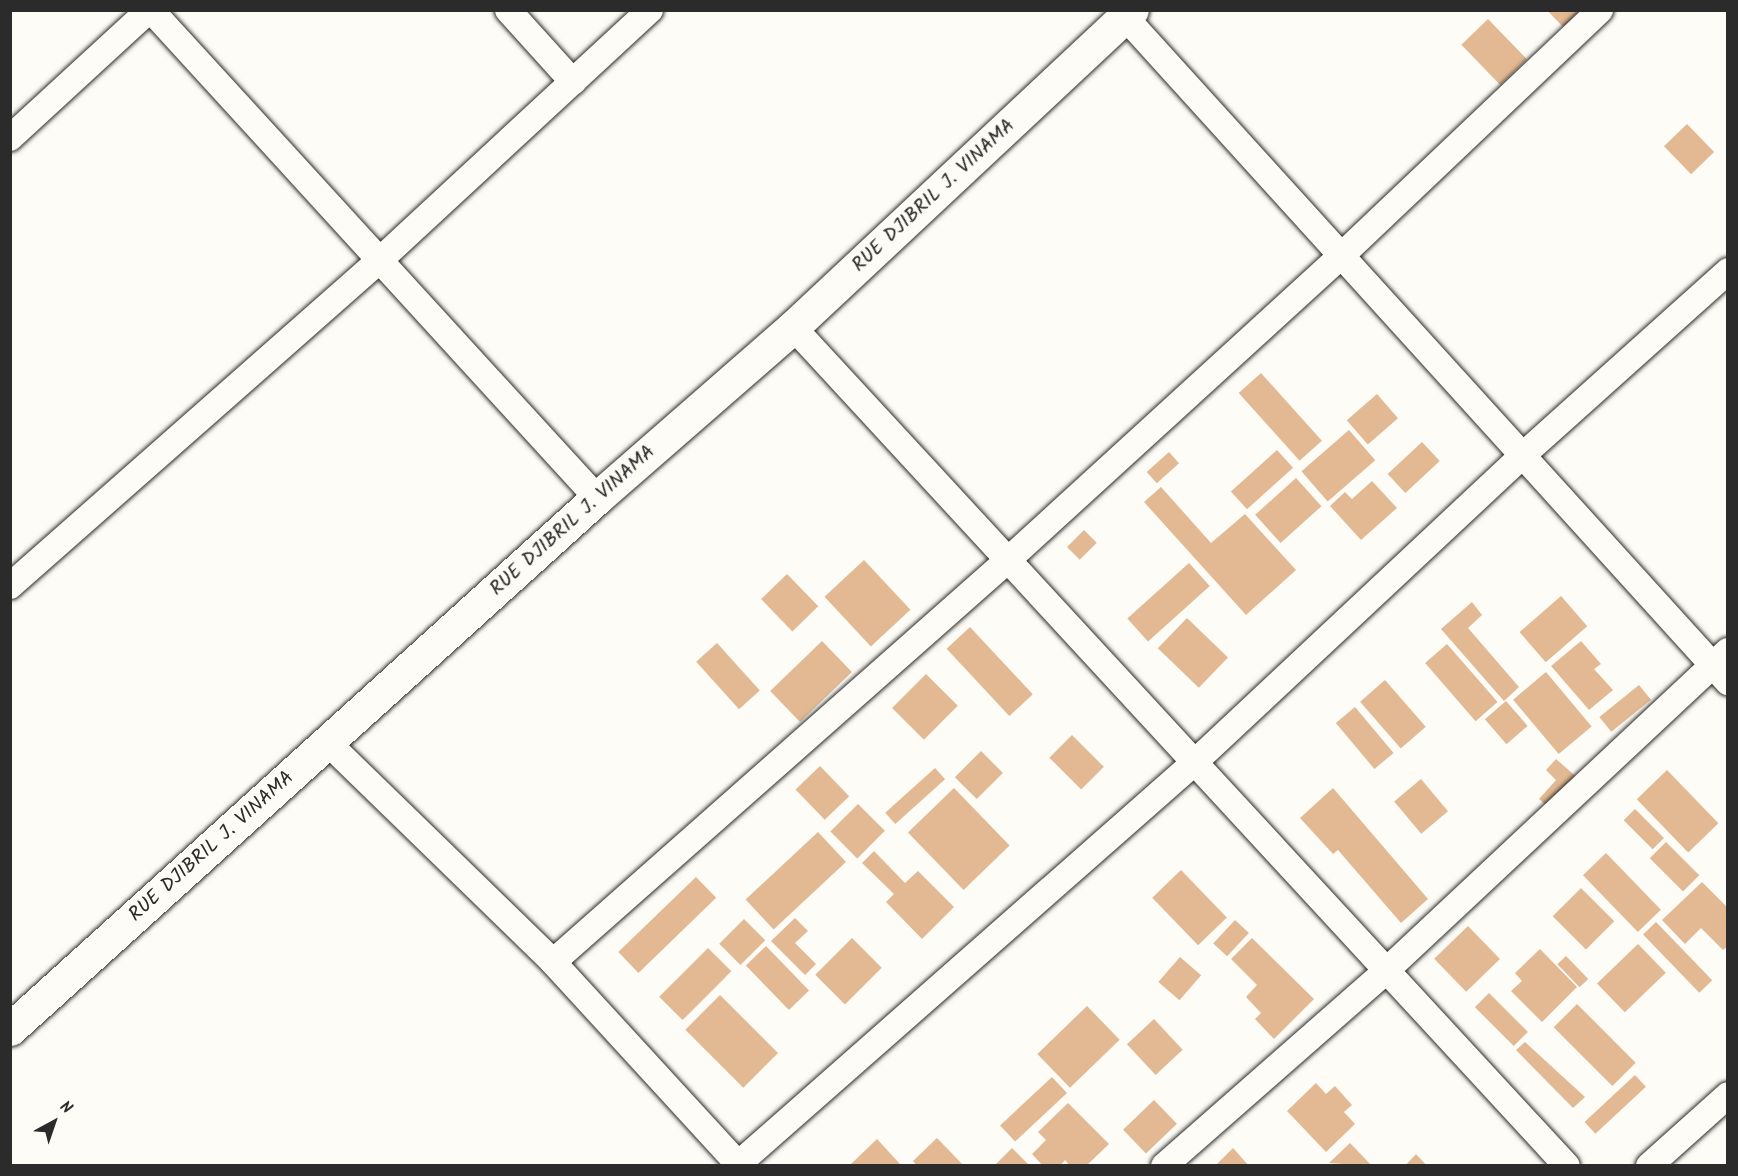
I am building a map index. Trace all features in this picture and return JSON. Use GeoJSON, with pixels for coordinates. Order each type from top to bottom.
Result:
{"type":"FeatureCollection","features":[{"type":"Feature","properties":{"kind":"street"},"geometry":{"type":"LineString","coordinates":[[10,138],[150,10],[597,498]]}},
{"type":"Feature","properties":{"kind":"street"},"geometry":{"type":"LineString","coordinates":[[508,10],[573,82]]}},
{"type":"Feature","properties":{"kind":"street"},"geometry":{"type":"LineString","coordinates":[[10,586],[380,260],[650,10]]}},
{"type":"Feature","properties":{"kind":"street"},"geometry":{"type":"LineString","coordinates":[[553,962],[1008,560],[1341,256],[1600,10]]}},
{"type":"Feature","properties":{"kind":"street"},"geometry":{"type":"LineString","coordinates":[[1129,14],[1341,256],[1522,456],[1722,666],[1387,970],[1164,1166]]}},
{"type":"Feature","properties":{"kind":"street","name":"RUE DJIBRIL J. VINAMA"},"geometry":{"type":"LineString","coordinates":[[10,1029],[597,498],[793,327],[1129,14]]}},
{"type":"Feature","properties":{"kind":"street"},"geometry":{"type":"LineString","coordinates":[[327,742],[553,962],[738,1165],[1195,762],[1522,456],[1728,272]]}},
{"type":"Feature","properties":{"kind":"street"},"geometry":{"type":"LineString","coordinates":[[793,327],[1567,1166]]}},
{"type":"Feature","properties":{"kind":"street"},"geometry":{"type":"LineString","coordinates":[[1649,1166],[1728,1095]]}},
{"type":"Feature","properties":{"kind":"building"},"geometry":{"type":"Polygon","coordinates":[[[1547,10],[1581,10],[1563,27],[1547,10]]]}},
{"type":"Feature","properties":{"kind":"building"},"geometry":{"type":"Polygon","coordinates":[[[1488,19],[1527,59],[1500,85],[1461,45],[1488,19]]]}},
{"type":"Feature","properties":{"kind":"building"},"geometry":{"type":"Polygon","coordinates":[[[1687,124],[1714,152],[1691,174],[1664,146],[1687,124]]]}},
{"type":"Feature","properties":{"kind":"building"},"geometry":{"type":"Polygon","coordinates":[[[1261,373],[1322,441],[1300,461],[1239,393],[1261,373]]]}},
{"type":"Feature","properties":{"kind":"building"},"geometry":{"type":"Polygon","coordinates":[[[1377,394],[1398,418],[1368,444],[1347,420],[1377,394]]]}},
{"type":"Feature","properties":{"kind":"building"},"geometry":{"type":"Polygon","coordinates":[[[1349,430],[1375,460],[1328,502],[1301,471],[1349,430]]]}},
{"type":"Feature","properties":{"kind":"building"},"geometry":{"type":"Polygon","coordinates":[[[1422,442],[1440,461],[1405,493],[1388,474],[1422,442]]]}},
{"type":"Feature","properties":{"kind":"building"},"geometry":{"type":"Polygon","coordinates":[[[1277,450],[1293,468],[1247,509],[1231,491],[1277,450]]]}},
{"type":"Feature","properties":{"kind":"building"},"geometry":{"type":"Polygon","coordinates":[[[1169,452],[1179,463],[1157,483],[1147,472],[1169,452]]]}},
{"type":"Feature","properties":{"kind":"building"},"geometry":{"type":"Polygon","coordinates":[[[1296,478],[1321,506],[1281,543],[1255,515],[1296,478]]]}},
{"type":"Feature","properties":{"kind":"building"},"geometry":{"type":"Polygon","coordinates":[[[1372,481],[1397,508],[1361,540],[1330,506],[1345,492],[1352,499],[1372,481]]]}},
{"type":"Feature","properties":{"kind":"building"},"geometry":{"type":"Polygon","coordinates":[[[1161,487],[1211,543],[1245,514],[1296,570],[1246,615],[1144,502],[1161,487]]]}},
{"type":"Feature","properties":{"kind":"building"},"geometry":{"type":"Polygon","coordinates":[[[1084,530],[1097,543],[1080,560],[1067,547],[1084,530]]]}},
{"type":"Feature","properties":{"kind":"building"},"geometry":{"type":"Polygon","coordinates":[[[864,560],[910,610],[871,647],[825,597],[864,560]]]}},
{"type":"Feature","properties":{"kind":"building"},"geometry":{"type":"Polygon","coordinates":[[[1189,563],[1210,586],[1148,642],[1127,619],[1189,563]]]}},
{"type":"Feature","properties":{"kind":"building"},"geometry":{"type":"Polygon","coordinates":[[[787,574],[818,606],[792,631],[761,599],[787,574]]]}},
{"type":"Feature","properties":{"kind":"building"},"geometry":{"type":"Polygon","coordinates":[[[1561,596],[1587,626],[1546,662],[1519,632],[1561,596]]]}},
{"type":"Feature","properties":{"kind":"building"},"geometry":{"type":"Polygon","coordinates":[[[1472,602],[1482,615],[1468,628],[1519,687],[1504,701],[1441,629],[1472,602]]]}},
{"type":"Feature","properties":{"kind":"building"},"geometry":{"type":"Polygon","coordinates":[[[1187,618],[1228,658],[1199,688],[1158,648],[1187,618]]]}},
{"type":"Feature","properties":{"kind":"building"},"geometry":{"type":"Polygon","coordinates":[[[970,627],[1033,694],[1009,716],[947,649],[970,627]]]}},
{"type":"Feature","properties":{"kind":"building"},"geometry":{"type":"Polygon","coordinates":[[[822,641],[852,672],[800,722],[770,691],[822,641]]]}},
{"type":"Feature","properties":{"kind":"building"},"geometry":{"type":"Polygon","coordinates":[[[1581,641],[1601,664],[1594,669],[1613,690],[1589,710],[1551,666],[1581,641]]]}},
{"type":"Feature","properties":{"kind":"building"},"geometry":{"type":"Polygon","coordinates":[[[717,643],[760,691],[739,709],[696,662],[717,643]]]}},
{"type":"Feature","properties":{"kind":"building"},"geometry":{"type":"Polygon","coordinates":[[[1447,644],[1498,702],[1476,721],[1425,663],[1447,644]]]}},
{"type":"Feature","properties":{"kind":"building"},"geometry":{"type":"Polygon","coordinates":[[[1546,672],[1592,726],[1559,754],[1513,700],[1546,672]]]}},
{"type":"Feature","properties":{"kind":"building"},"geometry":{"type":"Polygon","coordinates":[[[926,674],[958,706],[924,740],[892,708],[926,674]]]}},
{"type":"Feature","properties":{"kind":"building"},"geometry":{"type":"Polygon","coordinates":[[[1385,680],[1426,727],[1401,748],[1360,702],[1385,680]]]}},
{"type":"Feature","properties":{"kind":"building"},"geometry":{"type":"Polygon","coordinates":[[[1639,685],[1651,700],[1611,732],[1599,717],[1639,685]]]}},
{"type":"Feature","properties":{"kind":"building"},"geometry":{"type":"Polygon","coordinates":[[[1506,701],[1528,726],[1507,744],[1485,719],[1506,701]]]}},
{"type":"Feature","properties":{"kind":"building"},"geometry":{"type":"Polygon","coordinates":[[[1355,707],[1394,753],[1374,769],[1336,723],[1355,707]]]}},
{"type":"Feature","properties":{"kind":"building"},"geometry":{"type":"Polygon","coordinates":[[[1072,735],[1104,767],[1081,789],[1049,758],[1072,735]]]}},
{"type":"Feature","properties":{"kind":"building"},"geometry":{"type":"Polygon","coordinates":[[[981,751],[1003,773],[977,799],[955,777],[981,751]]]}},
{"type":"Feature","properties":{"kind":"building"},"geometry":{"type":"Polygon","coordinates":[[[1556,759],[1580,780],[1553,811],[1539,799],[1556,780],[1546,770],[1556,759]]]}},
{"type":"Feature","properties":{"kind":"building"},"geometry":{"type":"Polygon","coordinates":[[[820,766],[849,796],[825,820],[796,790],[820,766]]]}},
{"type":"Feature","properties":{"kind":"building"},"geometry":{"type":"Polygon","coordinates":[[[935,768],[945,779],[895,824],[885,813],[935,768]]]}},
{"type":"Feature","properties":{"kind":"building"},"geometry":{"type":"Polygon","coordinates":[[[1667,770],[1718,823],[1688,852],[1637,799],[1667,770]]]}},
{"type":"Feature","properties":{"kind":"building"},"geometry":{"type":"Polygon","coordinates":[[[1421,779],[1448,811],[1421,834],[1394,801],[1421,779]]]}},
{"type":"Feature","properties":{"kind":"building"},"geometry":{"type":"Polygon","coordinates":[[[954,788],[1010,846],[964,890],[908,832],[954,788]]]}},
{"type":"Feature","properties":{"kind":"building"},"geometry":{"type":"Polygon","coordinates":[[[1333,788],[1428,899],[1401,923],[1338,850],[1333,854],[1300,818],[1333,788]]]}},
{"type":"Feature","properties":{"kind":"building"},"geometry":{"type":"Polygon","coordinates":[[[858,804],[885,831],[857,858],[830,832],[858,804]]]}},
{"type":"Feature","properties":{"kind":"building"},"geometry":{"type":"Polygon","coordinates":[[[1635,809],[1664,838],[1653,849],[1624,820],[1635,809]]]}},
{"type":"Feature","properties":{"kind":"building"},"geometry":{"type":"Polygon","coordinates":[[[818,832],[846,862],[774,930],[746,900],[818,832]]]}},
{"type":"Feature","properties":{"kind":"building"},"geometry":{"type":"Polygon","coordinates":[[[1666,842],[1699,875],[1683,891],[1650,858],[1666,842]]]}},
{"type":"Feature","properties":{"kind":"building"},"geometry":{"type":"Polygon","coordinates":[[[874,851],[905,883],[918,871],[954,907],[922,939],[886,902],[894,894],[862,863],[874,851]]]}},
{"type":"Feature","properties":{"kind":"building"},"geometry":{"type":"Polygon","coordinates":[[[1606,853],[1661,910],[1638,932],[1583,875],[1606,853]]]}},
{"type":"Feature","properties":{"kind":"building"},"geometry":{"type":"Polygon","coordinates":[[[1181,870],[1227,917],[1198,945],[1152,898],[1181,870]]]}},
{"type":"Feature","properties":{"kind":"building"},"geometry":{"type":"Polygon","coordinates":[[[696,877],[716,898],[638,973],[618,952],[696,877]]]}},
{"type":"Feature","properties":{"kind":"building"},"geometry":{"type":"Polygon","coordinates":[[[1702,882],[1728,908],[1728,946],[1723,950],[1701,928],[1685,944],[1662,920],[1702,882]]]}},
{"type":"Feature","properties":{"kind":"building"},"geometry":{"type":"Polygon","coordinates":[[[1581,888],[1614,921],[1586,950],[1553,916],[1581,888]]]}},
{"type":"Feature","properties":{"kind":"building"},"geometry":{"type":"Polygon","coordinates":[[[795,918],[808,931],[795,943],[816,964],[805,975],[771,941],[795,918]]]}},
{"type":"Feature","properties":{"kind":"building"},"geometry":{"type":"Polygon","coordinates":[[[744,919],[765,940],[740,965],[719,944],[744,919]]]}},
{"type":"Feature","properties":{"kind":"building"},"geometry":{"type":"Polygon","coordinates":[[[1235,920],[1249,933],[1227,956],[1213,943],[1235,920]]]}},
{"type":"Feature","properties":{"kind":"building"},"geometry":{"type":"Polygon","coordinates":[[[1656,922],[1712,980],[1699,993],[1643,935],[1656,922]]]}},
{"type":"Feature","properties":{"kind":"building"},"geometry":{"type":"Polygon","coordinates":[[[1468,926],[1500,959],[1466,992],[1434,959],[1468,926]]]}},
{"type":"Feature","properties":{"kind":"building"},"geometry":{"type":"Polygon","coordinates":[[[852,938],[882,968],[845,1004],[815,975],[852,938]]]}},
{"type":"Feature","properties":{"kind":"building"},"geometry":{"type":"Polygon","coordinates":[[[1252,938],[1314,999],[1274,1039],[1255,1019],[1261,1013],[1246,997],[1257,985],[1231,959],[1252,938]]]}},
{"type":"Feature","properties":{"kind":"building"},"geometry":{"type":"Polygon","coordinates":[[[1638,944],[1666,973],[1625,1012],[1597,984],[1638,944]]]}},
{"type":"Feature","properties":{"kind":"building"},"geometry":{"type":"Polygon","coordinates":[[[766,946],[809,991],[789,1010],[746,965],[766,946]]]}},
{"type":"Feature","properties":{"kind":"building"},"geometry":{"type":"Polygon","coordinates":[[[708,948],[731,971],[683,1020],[659,997],[708,948]]]}},
{"type":"Feature","properties":{"kind":"building"},"geometry":{"type":"Polygon","coordinates":[[[1540,949],[1577,987],[1542,1022],[1511,991],[1522,981],[1515,973],[1540,949]]]}},
{"type":"Feature","properties":{"kind":"building"},"geometry":{"type":"Polygon","coordinates":[[[1566,956],[1588,979],[1580,987],[1557,964],[1566,956]]]}},
{"type":"Feature","properties":{"kind":"building"},"geometry":{"type":"Polygon","coordinates":[[[1180,957],[1201,975],[1179,1000],[1158,982],[1180,957]]]}},
{"type":"Feature","properties":{"kind":"building"},"geometry":{"type":"Polygon","coordinates":[[[1489,993],[1528,1032],[1514,1046],[1475,1007],[1489,993]]]}},
{"type":"Feature","properties":{"kind":"building"},"geometry":{"type":"Polygon","coordinates":[[[720,995],[778,1053],[743,1088],[685,1030],[720,995]]]}},
{"type":"Feature","properties":{"kind":"building"},"geometry":{"type":"Polygon","coordinates":[[[1577,1004],[1636,1063],[1612,1086],[1554,1027],[1577,1004]]]}},
{"type":"Feature","properties":{"kind":"building"},"geometry":{"type":"Polygon","coordinates":[[[1087,1006],[1120,1040],[1070,1088],[1037,1054],[1087,1006]]]}},
{"type":"Feature","properties":{"kind":"building"},"geometry":{"type":"Polygon","coordinates":[[[1154,1019],[1183,1050],[1156,1075],[1127,1044],[1154,1019]]]}},
{"type":"Feature","properties":{"kind":"building"},"geometry":{"type":"Polygon","coordinates":[[[1525,1042],[1585,1097],[1573,1108],[1516,1050],[1525,1042]]]}},
{"type":"Feature","properties":{"kind":"building"},"geometry":{"type":"Polygon","coordinates":[[[1635,1075],[1646,1087],[1595,1134],[1585,1122],[1635,1075]]]}},
{"type":"Feature","properties":{"kind":"building"},"geometry":{"type":"Polygon","coordinates":[[[1052,1077],[1067,1093],[1015,1142],[1000,1125],[1052,1077]]]}},
{"type":"Feature","properties":{"kind":"building"},"geometry":{"type":"Polygon","coordinates":[[[1316,1083],[1326,1094],[1335,1086],[1352,1105],[1344,1112],[1355,1124],[1326,1152],[1287,1111],[1316,1083]]]}},
{"type":"Feature","properties":{"kind":"building"},"geometry":{"type":"Polygon","coordinates":[[[1154,1100],[1177,1124],[1146,1154],[1123,1130],[1154,1100]]]}},
{"type":"Feature","properties":{"kind":"building"},"geometry":{"type":"Polygon","coordinates":[[[1068,1103],[1109,1144],[1086,1166],[1070,1166],[1065,1160],[1060,1166],[1043,1166],[1032,1154],[1046,1140],[1038,1132],[1068,1103]]]}},
{"type":"Feature","properties":{"kind":"building"},"geometry":{"type":"Polygon","coordinates":[[[937,1138],[964,1166],[917,1166],[913,1161],[937,1138]]]}},
{"type":"Feature","properties":{"kind":"building"},"geometry":{"type":"Polygon","coordinates":[[[877,1139],[900,1164],[852,1166],[851,1164],[877,1139]]]}},
{"type":"Feature","properties":{"kind":"building"},"geometry":{"type":"Polygon","coordinates":[[[1350,1143],[1372,1166],[1329,1163],[1350,1143]]]}},
{"type":"Feature","properties":{"kind":"building"},"geometry":{"type":"Polygon","coordinates":[[[1012,1148],[1030,1166],[994,1166],[1012,1148]]]}},
{"type":"Feature","properties":{"kind":"building"},"geometry":{"type":"Polygon","coordinates":[[[1233,1148],[1249,1166],[1215,1166],[1233,1148]]]}},
{"type":"Feature","properties":{"kind":"building"},"geometry":{"type":"Polygon","coordinates":[[[1416,1154],[1427,1166],[1405,1166],[1416,1154]]]}}]}
